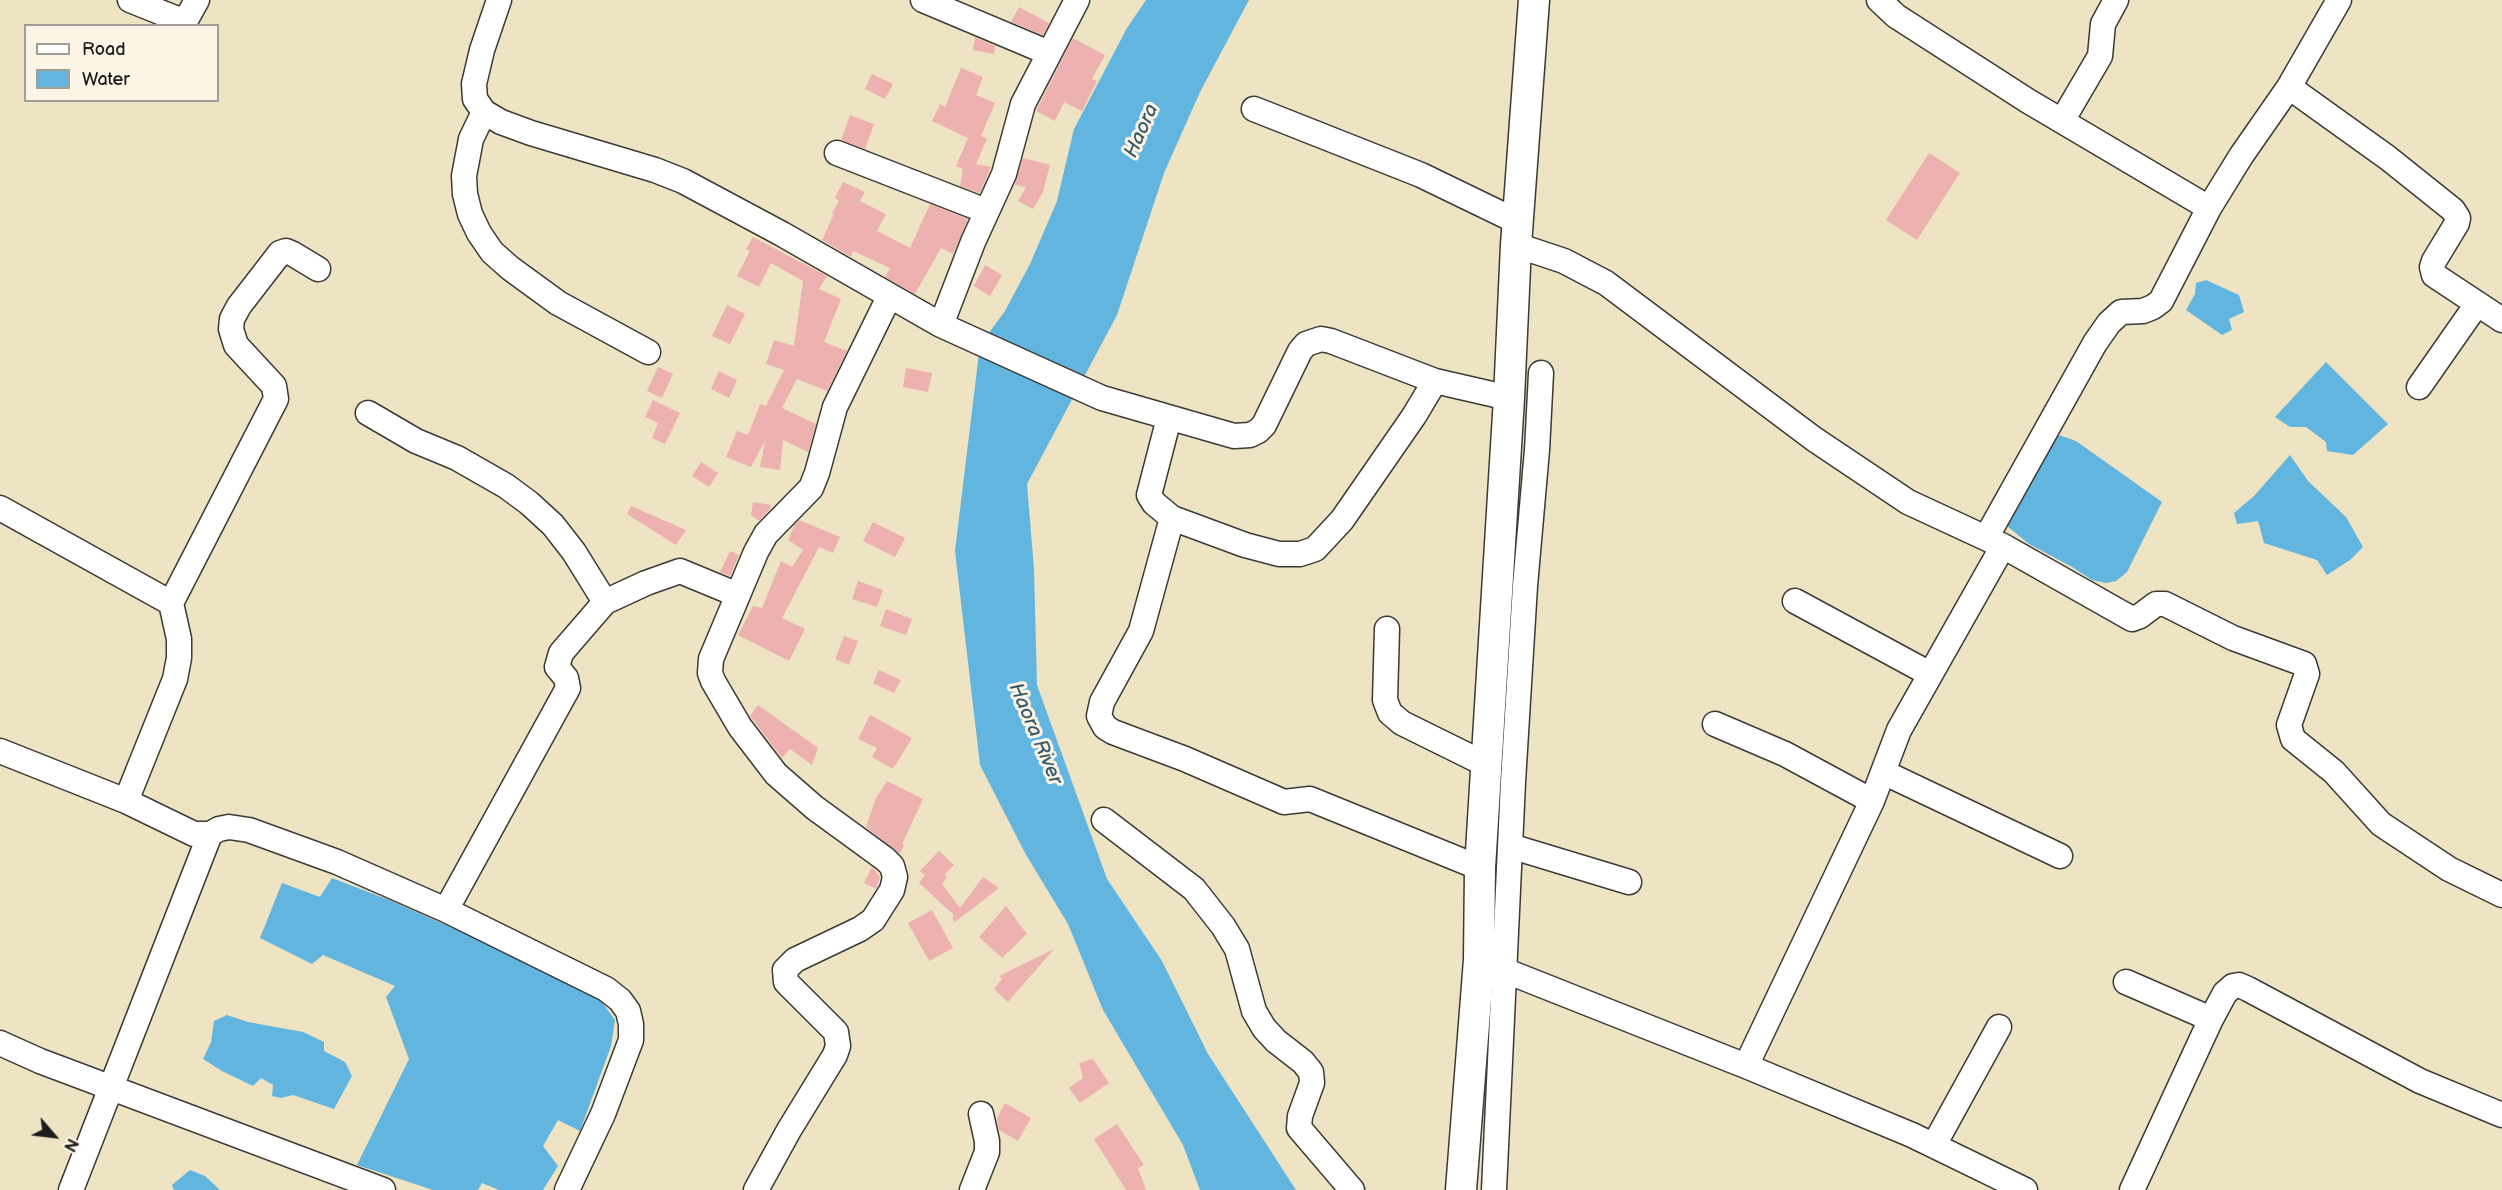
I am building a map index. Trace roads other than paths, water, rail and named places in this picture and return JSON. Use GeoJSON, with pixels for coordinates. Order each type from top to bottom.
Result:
{"type":"FeatureCollection","features":[{"type":"Feature","properties":{"kind":"main road"},"geometry":{"type":"LineString","coordinates":[[1461,1190],[1492,966],[1480,868],[1517,234],[1534,0]]}},
{"type":"Feature","properties":{"kind":"street"},"geometry":{"type":"LineString","coordinates":[[130,0],[180,20],[187,18],[197,0]]}},
{"type":"Feature","properties":{"kind":"street"},"geometry":{"type":"LineString","coordinates":[[499,0],[482,50],[474,84],[475,99],[484,112],[501,122],[531,133],[656,170],[683,181],[782,234],[941,326],[1102,398],[1244,437],[1258,432],[1270,414],[1299,351],[1306,344],[1321,339],[1435,381],[1509,398]]}},
{"type":"Feature","properties":{"kind":"street"},"geometry":{"type":"LineString","coordinates":[[923,0],[1048,53]]}},
{"type":"Feature","properties":{"kind":"street"},"geometry":{"type":"LineString","coordinates":[[941,326],[986,211],[1004,174],[1023,104],[1077,0]]}},
{"type":"Feature","properties":{"kind":"street"},"geometry":{"type":"LineString","coordinates":[[1879,0],[1896,16],[2062,121],[2210,208]]}},
{"type":"Feature","properties":{"kind":"street"},"geometry":{"type":"LineString","coordinates":[[2062,121],[2100,56],[2103,24],[2116,0]]}},
{"type":"Feature","properties":{"kind":"street"},"geometry":{"type":"LineString","coordinates":[[1746,1066],[1872,801],[1899,730],[1930,674],[2095,343],[2116,315],[2121,312],[2143,311],[2161,301],[2210,208],[2241,156],[2289,87],[2339,0]]}},
{"type":"Feature","properties":{"kind":"street"},"geometry":{"type":"LineString","coordinates":[[2289,87],[2388,158],[2453,210],[2458,218],[2457,223],[2434,261],[2434,275],[2502,320]]}},
{"type":"Feature","properties":{"kind":"street"},"geometry":{"type":"LineString","coordinates":[[1254,109],[1420,175],[1517,234],[1606,283],[1814,439],[1908,502],[1994,542],[2132,619],[2156,604],[2165,604],[2233,638],[2288,656],[2304,664],[2307,674],[2289,725],[2293,739],[2334,772],[2381,824],[2449,869],[2502,895]]}},
{"type":"Feature","properties":{"kind":"street"},"geometry":{"type":"LineString","coordinates":[[484,112],[471,139],[464,176],[465,194],[470,214],[479,234],[492,252],[510,268],[558,303],[648,352]]}},
{"type":"Feature","properties":{"kind":"street"},"geometry":{"type":"LineString","coordinates":[[837,153],[986,211]]}},
{"type":"Feature","properties":{"kind":"street"},"geometry":{"type":"LineString","coordinates":[[126,801],[175,679],[179,649],[171,603],[276,399],[274,386],[236,345],[231,329],[232,319],[239,306],[280,253],[286,251],[318,269]]}},
{"type":"Feature","properties":{"kind":"street"},"geometry":{"type":"LineString","coordinates":[[765,1187],[838,1046],[836,1032],[786,982],[786,969],[795,960],[860,929],[873,920],[892,890],[895,877],[892,866],[885,859],[815,808],[776,774],[740,727],[713,681],[710,673],[711,659],[766,534],[811,488],[835,407],[889,297]]}},
{"type":"Feature","properties":{"kind":"street"},"geometry":{"type":"LineString","coordinates":[[2419,387],[2477,304]]}},
{"type":"Feature","properties":{"kind":"street"},"geometry":{"type":"LineString","coordinates":[[1500,1188],[1492,966],[1510,846],[1541,374]]}},
{"type":"Feature","properties":{"kind":"street"},"geometry":{"type":"LineString","coordinates":[[1169,418],[1149,495],[1154,503],[1172,518],[1245,545],[1280,554],[1300,554],[1315,549],[1342,520],[1414,416],[1435,381]]}},
{"type":"Feature","properties":{"kind":"street"},"geometry":{"type":"LineString","coordinates":[[368,413],[416,441],[457,458],[496,480],[529,503],[553,525],[574,552],[604,602]]}},
{"type":"Feature","properties":{"kind":"street"},"geometry":{"type":"LineString","coordinates":[[0,508],[171,603]]}},
{"type":"Feature","properties":{"kind":"street"},"geometry":{"type":"LineString","coordinates":[[1172,518],[1141,631],[1102,702],[1100,722],[1113,732],[1185,759],[1284,802],[1310,799],[1480,868]]}},
{"type":"Feature","properties":{"kind":"street"},"geometry":{"type":"LineString","coordinates":[[446,910],[564,697],[568,683],[557,667],[561,653],[604,602],[680,571],[738,595]]}},
{"type":"Feature","properties":{"kind":"street"},"geometry":{"type":"LineString","coordinates":[[1795,601],[1930,674]]}},
{"type":"Feature","properties":{"kind":"street"},"geometry":{"type":"LineString","coordinates":[[1387,629],[1385,700],[1390,713],[1402,723],[1487,765]]}},
{"type":"Feature","properties":{"kind":"street"},"geometry":{"type":"LineString","coordinates":[[1715,724],[1785,754],[1872,801]]}},
{"type":"Feature","properties":{"kind":"street"},"geometry":{"type":"LineString","coordinates":[[0,751],[126,801],[194,834],[210,834],[229,827],[249,830],[337,862],[446,910],[606,988],[620,1000],[628,1011],[631,1040],[622,1067],[567,1190]]}},
{"type":"Feature","properties":{"kind":"street"},"geometry":{"type":"LineString","coordinates":[[1883,772],[2060,856]]}},
{"type":"Feature","properties":{"kind":"street"},"geometry":{"type":"LineString","coordinates":[[1104,820],[1194,890],[1223,926],[1237,949],[1254,1011],[1264,1028],[1276,1041],[1303,1062],[1311,1072],[1312,1083],[1300,1116],[1299,1128],[1352,1190]]}},
{"type":"Feature","properties":{"kind":"street"},"geometry":{"type":"LineString","coordinates":[[71,1190],[210,834]]}},
{"type":"Feature","properties":{"kind":"street"},"geometry":{"type":"LineString","coordinates":[[1510,846],[1629,882]]}},
{"type":"Feature","properties":{"kind":"street"},"geometry":{"type":"LineString","coordinates":[[1492,966],[1746,1066],[1934,1145],[2025,1190]]}},
{"type":"Feature","properties":{"kind":"street"},"geometry":{"type":"LineString","coordinates":[[2126,982],[2211,1019]]}},
{"type":"Feature","properties":{"kind":"street"},"geometry":{"type":"LineString","coordinates":[[2132,1190],[2211,1019],[2225,993],[2230,988],[2239,985],[2421,1081],[2502,1115]]}},
{"type":"Feature","properties":{"kind":"street"},"geometry":{"type":"LineString","coordinates":[[1934,1145],[1998,1027]]}},
{"type":"Feature","properties":{"kind":"street"},"geometry":{"type":"LineString","coordinates":[[0,1043],[40,1061],[383,1190]]}},
{"type":"Feature","properties":{"kind":"street"},"geometry":{"type":"LineString","coordinates":[[972,1190],[987,1152],[981,1114]]}},
{"type":"Feature","properties":{"kind":"water"},"geometry":{"type":"Polygon","coordinates":[[[1146,0],[1249,0],[1200,92],[1164,173],[1117,315],[1027,484],[1034,570],[1037,685],[1107,879],[1162,961],[1208,1054],[1296,1190],[1200,1190],[1183,1145],[1103,1010],[1068,924],[1025,853],[980,765],[955,551],[980,345],[1005,311],[1030,264],[1057,201],[1074,129],[1127,28],[1146,0]]]}},
{"type":"Feature","properties":{"kind":"water"},"geometry":{"type":"Polygon","coordinates":[[[2206,280],[2239,295],[2244,312],[2229,319],[2232,330],[2222,335],[2186,310],[2195,294],[2196,283],[2206,280]]]}},
{"type":"Feature","properties":{"kind":"water"},"geometry":{"type":"Polygon","coordinates":[[[2326,362],[2388,424],[2353,455],[2327,451],[2326,442],[2306,427],[2290,427],[2275,417],[2326,362]]]}},
{"type":"Feature","properties":{"kind":"water"},"geometry":{"type":"Polygon","coordinates":[[[2059,435],[2076,441],[2162,502],[2127,572],[2116,581],[2106,583],[2092,580],[2029,544],[2007,526],[2007,521],[2051,442],[2059,435]]]}},
{"type":"Feature","properties":{"kind":"water"},"geometry":{"type":"Polygon","coordinates":[[[2290,455],[2308,481],[2346,517],[2363,547],[2350,560],[2327,575],[2317,560],[2264,543],[2258,521],[2237,524],[2234,513],[2254,496],[2290,455]]]}},
{"type":"Feature","properties":{"kind":"water"},"geometry":{"type":"Polygon","coordinates":[[[332,878],[389,900],[532,963],[599,998],[615,1020],[611,1046],[580,1131],[558,1120],[543,1146],[558,1166],[543,1190],[499,1190],[482,1183],[478,1190],[433,1190],[357,1165],[409,1059],[386,997],[395,986],[323,955],[312,964],[260,938],[282,883],[320,897],[332,878]]]}},
{"type":"Feature","properties":{"kind":"water"},"geometry":{"type":"Polygon","coordinates":[[[227,1015],[248,1022],[303,1032],[324,1042],[324,1051],[345,1062],[352,1076],[334,1109],[293,1095],[281,1098],[272,1096],[273,1085],[261,1078],[253,1086],[203,1059],[211,1042],[214,1021],[227,1015]]]}},
{"type":"Feature","properties":{"kind":"water"},"geometry":{"type":"Polygon","coordinates":[[[190,1170],[205,1176],[220,1190],[174,1190],[172,1185],[190,1170]]]}},
{"type":"Feature","properties":{"kind":"water label","name":"Haora"},"geometry":{"type":"Point","coordinates":[1142,131]}},
{"type":"Feature","properties":{"kind":"water label","name":"Haora River"},"geometry":{"type":"Point","coordinates":[1035,734]}}]}
